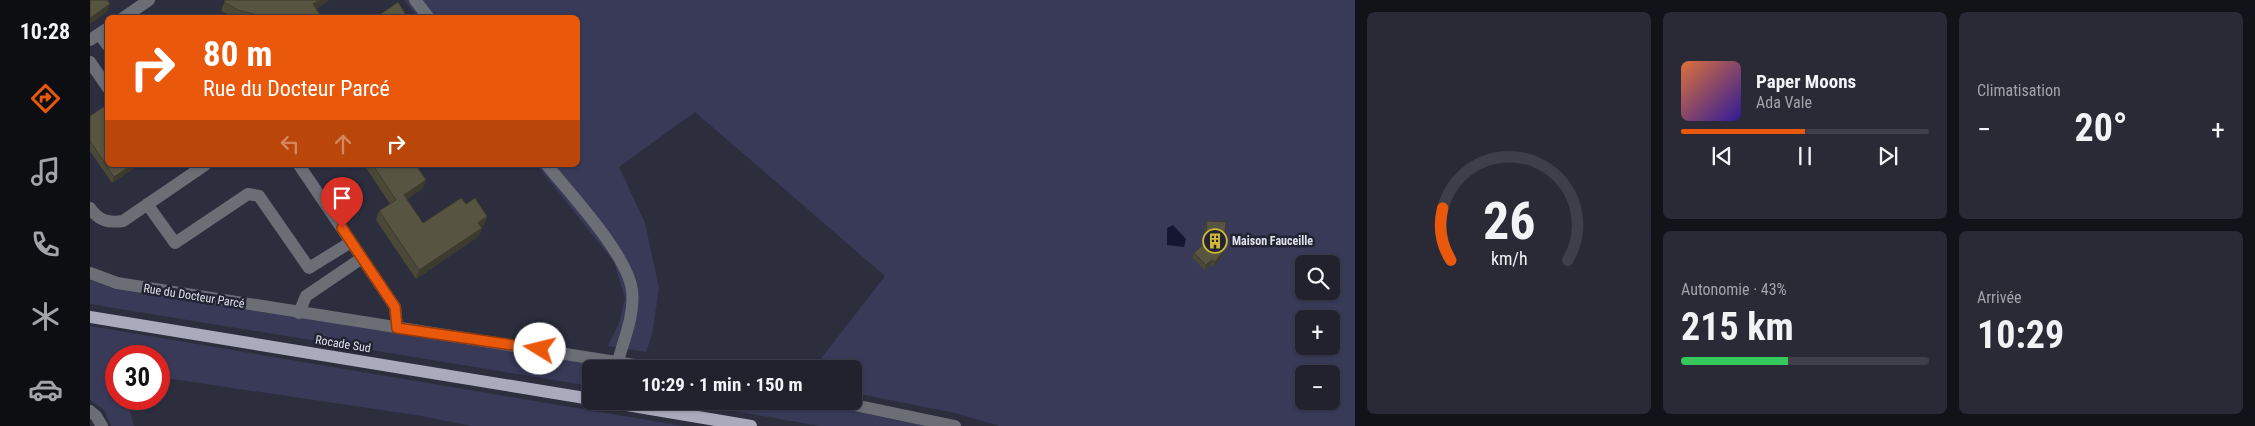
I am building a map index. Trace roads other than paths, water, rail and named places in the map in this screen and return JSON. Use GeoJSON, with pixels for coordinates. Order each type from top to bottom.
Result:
{"type":"FeatureCollection","features":[{"type":"Feature","properties":{"kind":"main road","name":"Rocade Sud"},"geometry":{"type":"LineString","coordinates":[[90,317],[582,398]]}},
{"type":"Feature","properties":{"kind":"main road"},"geometry":{"type":"LineString","coordinates":[[656,410],[751,426]]}},
{"type":"Feature","properties":{"kind":"street"},"geometry":{"type":"LineString","coordinates":[[127,15],[149,0]]}},
{"type":"Feature","properties":{"kind":"street"},"geometry":{"type":"LineString","coordinates":[[415,0],[427,15]]}},
{"type":"Feature","properties":{"kind":"street"},"geometry":{"type":"LineString","coordinates":[[90,62],[105,84]]}},
{"type":"Feature","properties":{"kind":"street"},"geometry":{"type":"LineString","coordinates":[[90,208],[95,216],[109,223],[122,221],[202,167]]}},
{"type":"Feature","properties":{"kind":"street"},"geometry":{"type":"LineString","coordinates":[[300,167],[395,307],[397,328]]}},
{"type":"Feature","properties":{"kind":"street"},"geometry":{"type":"LineString","coordinates":[[549,167],[614,249],[628,271],[632,291],[631,314],[618,360]]}},
{"type":"Feature","properties":{"kind":"street"},"geometry":{"type":"LineString","coordinates":[[147,204],[175,243],[248,194],[259,196],[309,268],[351,242]]}},
{"type":"Feature","properties":{"kind":"street"},"geometry":{"type":"LineString","coordinates":[[299,313],[306,296],[362,258]]}},
{"type":"Feature","properties":{"kind":"street","name":"Rue du Docteur Parcé"},"geometry":{"type":"LineString","coordinates":[[90,274],[117,283],[299,313],[611,360]]}},
{"type":"Feature","properties":{"kind":"street"},"geometry":{"type":"LineString","coordinates":[[862,407],[954,426]]}},
{"type":"Feature","properties":{"kind":"street"},"geometry":{"type":"LineString","coordinates":[[90,411],[96,416],[102,426]]}},
{"type":"Feature","properties":{"kind":"place","name":"Maison Fauceille"},"geometry":{"type":"Point","coordinates":[1215,241]}}]}
